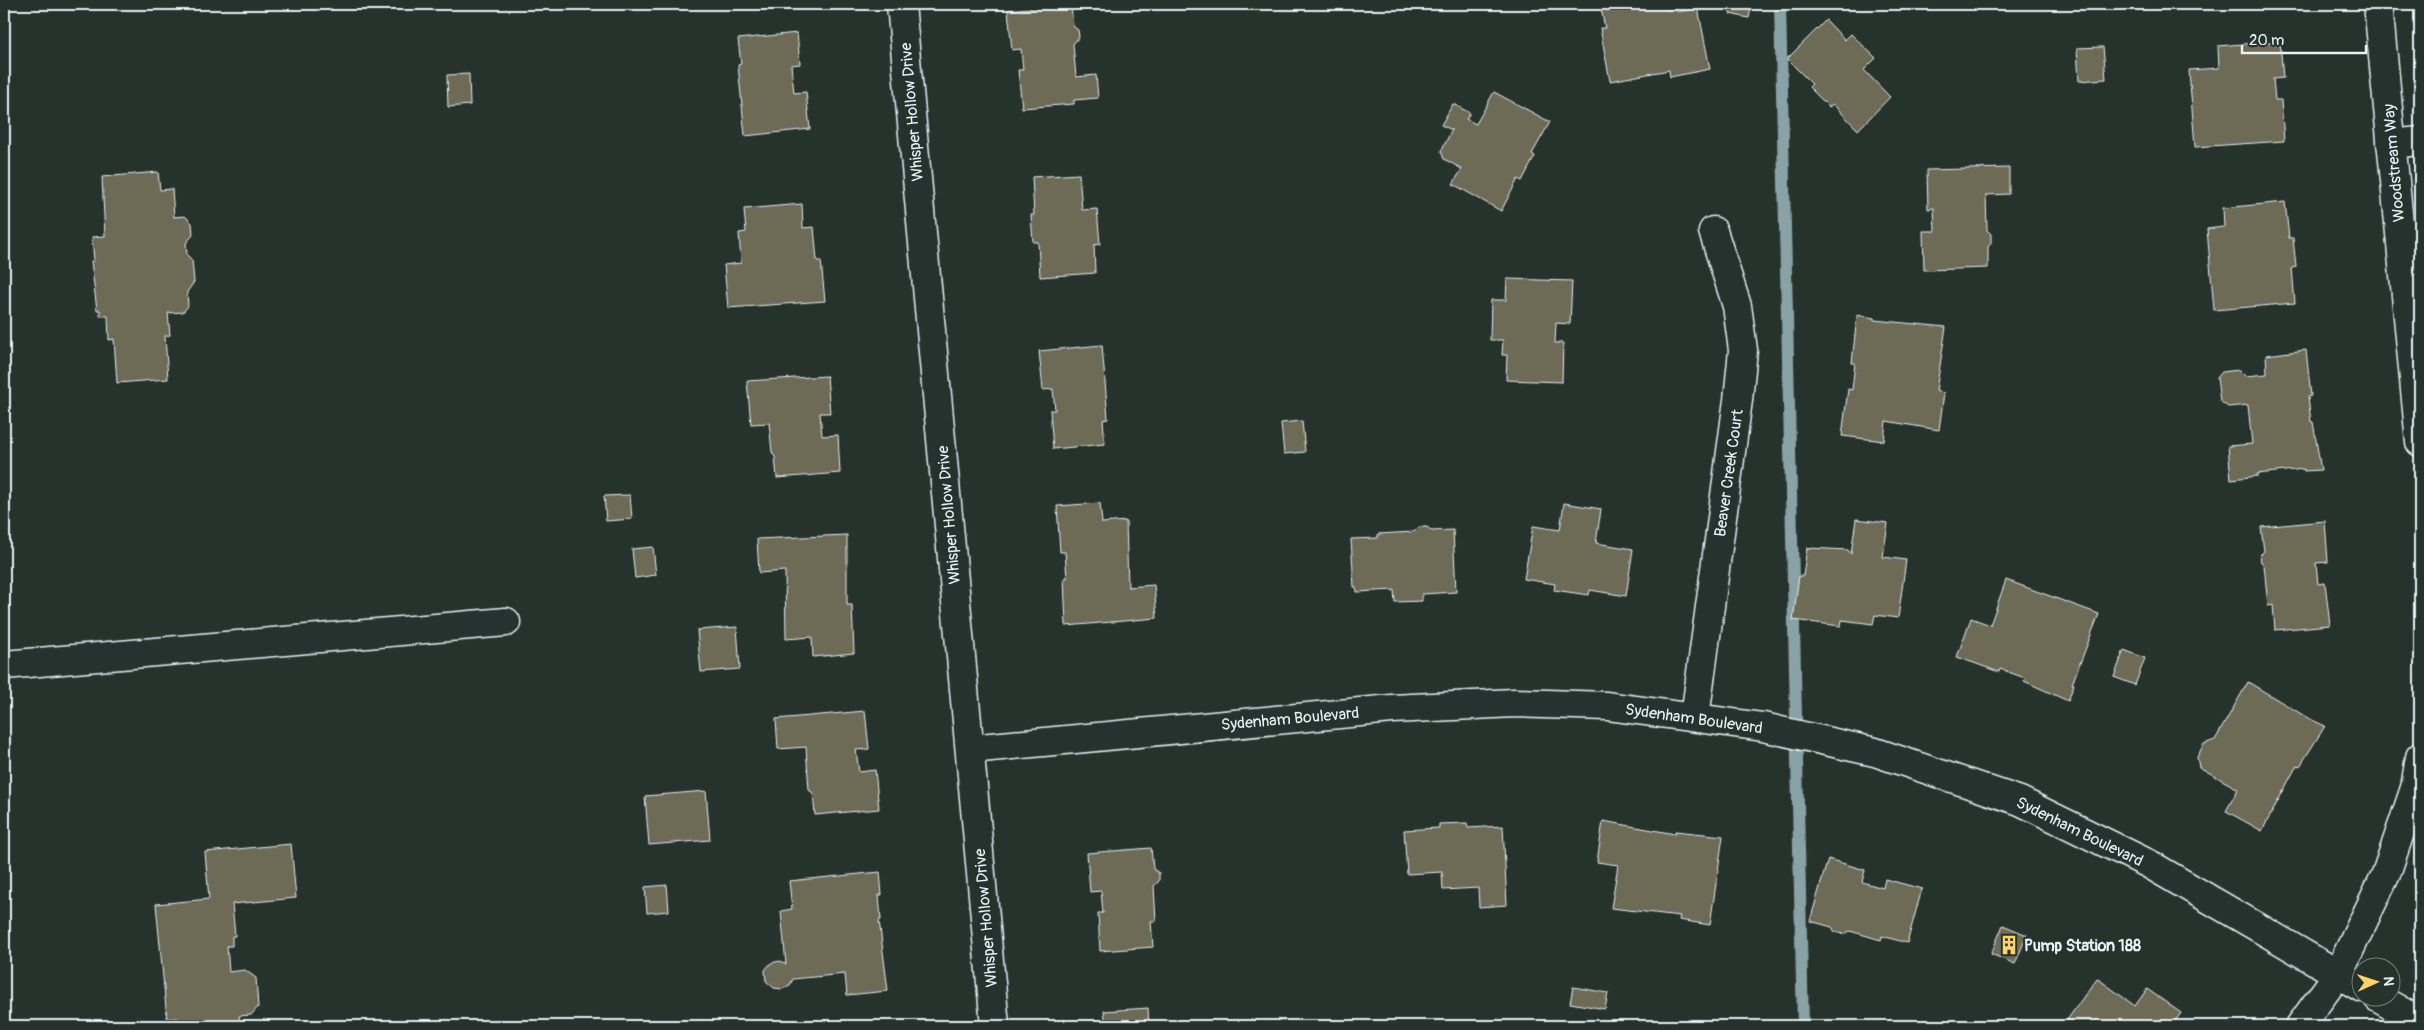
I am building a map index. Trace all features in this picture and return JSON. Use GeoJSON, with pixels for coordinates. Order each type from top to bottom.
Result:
{"type":"FeatureCollection","features":[{"type":"Feature","properties":{"kind":"street","name":"Whisper Hollow Drive"},"geometry":{"type":"LineString","coordinates":[[902,4],[995,1026]]}},
{"type":"Feature","properties":{"kind":"street","name":"Woodstream Way"},"geometry":{"type":"LineString","coordinates":[[2378,4],[2420,442]]}},
{"type":"Feature","properties":{"kind":"street"},"geometry":{"type":"LineString","coordinates":[[2392,144],[2420,141]]}},
{"type":"Feature","properties":{"kind":"street","name":"Beaver Creek Court"},"geometry":{"type":"LineString","coordinates":[[1695,717],[1738,400],[1742,350],[1737,306],[1714,231]]}},
{"type":"Feature","properties":{"kind":"street"},"geometry":{"type":"LineString","coordinates":[[4,665],[506,622]]}},
{"type":"Feature","properties":{"kind":"street","name":"Sydenham Boulevard"},"geometry":{"type":"LineString","coordinates":[[970,749],[1392,709],[1514,703],[1607,706],[1763,727],[1875,752],[2020,801],[2149,864],[2352,982]]}},
{"type":"Feature","properties":{"kind":"street"},"geometry":{"type":"LineString","coordinates":[[2300,1026],[2338,974],[2386,874],[2415,788],[2420,757]]}},
{"type":"Feature","properties":{"kind":"street"},"geometry":{"type":"LineString","coordinates":[[2396,1008],[2420,1022]]}},
{"type":"Feature","properties":{"kind":"building"},"geometry":{"type":"Polygon","coordinates":[[[1071,4],[1073,26],[1078,30],[1079,37],[1073,44],[1076,77],[1096,75],[1098,98],[1074,100],[1074,104],[1022,108],[1018,70],[1023,70],[1021,49],[1012,50],[1008,10],[1071,4]]]}},
{"type":"Feature","properties":{"kind":"building"},"geometry":{"type":"Polygon","coordinates":[[[1600,4],[1665,4],[1666,10],[1673,8],[1678,12],[1698,8],[1710,69],[1670,77],[1669,70],[1610,81],[1600,28],[1605,28],[1600,4]]]}},
{"type":"Feature","properties":{"kind":"building"},"geometry":{"type":"Polygon","coordinates":[[[1732,4],[1752,4],[1749,18],[1730,14],[1732,4]]]}},
{"type":"Feature","properties":{"kind":"building"},"geometry":{"type":"Polygon","coordinates":[[[1826,20],[1845,40],[1851,34],[1876,58],[1864,70],[1890,97],[1858,130],[1833,104],[1829,107],[1809,87],[1812,84],[1787,59],[1826,20]]]}},
{"type":"Feature","properties":{"kind":"building"},"geometry":{"type":"Polygon","coordinates":[[[797,33],[800,64],[791,65],[794,93],[806,92],[810,129],[745,136],[738,65],[741,64],[738,39],[797,33]]]}},
{"type":"Feature","properties":{"kind":"building"},"geometry":{"type":"Polygon","coordinates":[[[2280,41],[2283,78],[2273,79],[2275,100],[2281,100],[2284,141],[2195,147],[2189,70],[2219,68],[2218,46],[2280,41]]]}},
{"type":"Feature","properties":{"kind":"building"},"geometry":{"type":"Polygon","coordinates":[[[2103,47],[2106,79],[2079,81],[2077,48],[2103,47]]]}},
{"type":"Feature","properties":{"kind":"building"},"geometry":{"type":"Polygon","coordinates":[[[469,74],[470,105],[448,107],[447,75],[469,74]]]}},
{"type":"Feature","properties":{"kind":"building"},"geometry":{"type":"Polygon","coordinates":[[[1494,92],[1550,122],[1532,154],[1535,156],[1522,181],[1518,179],[1501,211],[1453,184],[1462,169],[1444,159],[1441,151],[1452,130],[1441,125],[1453,104],[1470,113],[1466,119],[1476,124],[1494,92]]]}},
{"type":"Feature","properties":{"kind":"building"},"geometry":{"type":"Polygon","coordinates":[[[2009,168],[2009,194],[1986,195],[1987,230],[1991,234],[1991,243],[1988,247],[1988,268],[1924,270],[1923,231],[1935,231],[1934,208],[1928,209],[1927,170],[2009,168]]]}},
{"type":"Feature","properties":{"kind":"building"},"geometry":{"type":"Polygon","coordinates":[[[158,172],[160,190],[172,189],[174,217],[185,216],[192,223],[193,235],[186,243],[187,255],[192,260],[194,282],[187,292],[188,306],[183,312],[168,313],[170,335],[165,336],[168,379],[117,383],[114,339],[109,340],[108,316],[100,316],[100,310],[97,310],[91,261],[94,261],[92,237],[105,236],[102,177],[158,172]]]}},
{"type":"Feature","properties":{"kind":"building"},"geometry":{"type":"Polygon","coordinates":[[[1079,174],[1082,210],[1097,209],[1100,244],[1094,245],[1095,273],[1040,277],[1038,242],[1033,242],[1031,215],[1034,215],[1032,177],[1079,174]]]}},
{"type":"Feature","properties":{"kind":"building"},"geometry":{"type":"Polygon","coordinates":[[[2285,202],[2289,238],[2293,238],[2296,267],[2292,268],[2295,303],[2214,310],[2207,229],[2224,227],[2223,208],[2285,202]]]}},
{"type":"Feature","properties":{"kind":"building"},"geometry":{"type":"Polygon","coordinates":[[[802,204],[803,228],[814,227],[817,261],[821,261],[825,301],[728,308],[724,265],[741,263],[739,233],[746,232],[744,209],[802,204]]]}},
{"type":"Feature","properties":{"kind":"building"},"geometry":{"type":"Polygon","coordinates":[[[1507,279],[1572,281],[1570,324],[1556,323],[1555,343],[1563,343],[1562,382],[1506,380],[1507,355],[1502,355],[1503,340],[1490,340],[1491,300],[1506,300],[1507,279]]]}},
{"type":"Feature","properties":{"kind":"building"},"geometry":{"type":"Polygon","coordinates":[[[1857,315],[1874,318],[1874,320],[1946,327],[1936,391],[1944,393],[1939,430],[1886,421],[1884,441],[1842,436],[1848,389],[1852,390],[1855,363],[1852,363],[1857,315]]]}},
{"type":"Feature","properties":{"kind":"building"},"geometry":{"type":"Polygon","coordinates":[[[1102,345],[1108,419],[1103,420],[1105,444],[1053,449],[1050,410],[1055,410],[1053,389],[1043,390],[1039,351],[1102,345]]]}},
{"type":"Feature","properties":{"kind":"building"},"geometry":{"type":"Polygon","coordinates":[[[2306,350],[2311,396],[2308,397],[2311,422],[2313,422],[2321,470],[2304,471],[2304,469],[2231,479],[2228,446],[2252,444],[2248,405],[2228,407],[2220,401],[2217,378],[2222,372],[2239,370],[2245,376],[2267,374],[2266,355],[2306,350]]]}},
{"type":"Feature","properties":{"kind":"building"},"geometry":{"type":"Polygon","coordinates":[[[827,376],[830,413],[820,413],[822,436],[838,435],[840,473],[777,478],[769,423],[751,424],[747,381],[827,376]]]}},
{"type":"Feature","properties":{"kind":"building"},"geometry":{"type":"Polygon","coordinates":[[[1302,421],[1305,452],[1284,454],[1281,423],[1302,421]]]}},
{"type":"Feature","properties":{"kind":"building"},"geometry":{"type":"Polygon","coordinates":[[[630,495],[632,519],[606,521],[604,496],[630,495]]]}},
{"type":"Feature","properties":{"kind":"building"},"geometry":{"type":"Polygon","coordinates":[[[1100,503],[1102,523],[1126,521],[1128,587],[1154,585],[1157,618],[1066,626],[1064,578],[1067,578],[1065,552],[1060,552],[1057,506],[1100,503]]]}},
{"type":"Feature","properties":{"kind":"building"},"geometry":{"type":"Polygon","coordinates":[[[1564,503],[1601,509],[1596,543],[1633,549],[1626,596],[1590,590],[1589,595],[1554,590],[1555,584],[1524,579],[1533,526],[1560,530],[1564,503]]]}},
{"type":"Feature","properties":{"kind":"building"},"geometry":{"type":"Polygon","coordinates":[[[1856,519],[1888,523],[1883,557],[1906,560],[1898,618],[1875,615],[1873,624],[1842,620],[1841,626],[1793,620],[1799,576],[1803,576],[1807,548],[1848,550],[1851,554],[1856,519]]]}},
{"type":"Feature","properties":{"kind":"building"},"geometry":{"type":"Polygon","coordinates":[[[2325,521],[2328,562],[2316,563],[2318,584],[2325,583],[2330,625],[2275,630],[2273,605],[2268,606],[2264,565],[2261,562],[2260,555],[2264,551],[2261,527],[2325,521]]]}},
{"type":"Feature","properties":{"kind":"building"},"geometry":{"type":"Polygon","coordinates":[[[1419,527],[1427,527],[1432,531],[1453,530],[1456,592],[1422,594],[1422,601],[1395,602],[1394,590],[1357,592],[1356,587],[1354,587],[1351,539],[1378,538],[1378,534],[1414,532],[1419,527]]]}},
{"type":"Feature","properties":{"kind":"building"},"geometry":{"type":"Polygon","coordinates":[[[847,535],[847,605],[852,605],[854,653],[813,657],[812,637],[786,639],[785,571],[759,573],[757,539],[847,535]]]}},
{"type":"Feature","properties":{"kind":"building"},"geometry":{"type":"Polygon","coordinates":[[[653,547],[656,575],[635,578],[632,549],[653,547]]]}},
{"type":"Feature","properties":{"kind":"building"},"geometry":{"type":"Polygon","coordinates":[[[2006,580],[2099,614],[2072,684],[2074,684],[2068,701],[2024,681],[2025,678],[2000,669],[1999,672],[1957,657],[1971,618],[1990,625],[2006,580]]]}},
{"type":"Feature","properties":{"kind":"building"},"geometry":{"type":"Polygon","coordinates":[[[737,627],[740,669],[701,672],[697,630],[737,627]]]}},
{"type":"Feature","properties":{"kind":"building"},"geometry":{"type":"Polygon","coordinates":[[[2124,650],[2145,658],[2135,685],[2114,677],[2124,650]]]}},
{"type":"Feature","properties":{"kind":"building"},"geometry":{"type":"Polygon","coordinates":[[[2248,682],[2325,726],[2300,766],[2297,765],[2262,831],[2226,811],[2238,789],[2199,767],[2197,757],[2204,744],[2215,740],[2248,682]]]}},
{"type":"Feature","properties":{"kind":"building"},"geometry":{"type":"Polygon","coordinates":[[[865,711],[869,749],[856,750],[859,772],[875,770],[879,809],[815,815],[813,793],[809,790],[806,747],[778,749],[776,719],[865,711]]]}},
{"type":"Feature","properties":{"kind":"building"},"geometry":{"type":"Polygon","coordinates":[[[706,791],[710,840],[649,845],[645,796],[706,791]]]}},
{"type":"Feature","properties":{"kind":"building"},"geometry":{"type":"Polygon","coordinates":[[[1603,821],[1675,834],[1675,831],[1723,836],[1710,925],[1679,920],[1680,916],[1611,908],[1618,865],[1597,862],[1603,821]]]}},
{"type":"Feature","properties":{"kind":"building"},"geometry":{"type":"Polygon","coordinates":[[[1467,823],[1468,828],[1503,826],[1507,905],[1479,907],[1478,888],[1443,890],[1442,872],[1407,874],[1404,830],[1439,828],[1439,824],[1467,823]]]}},
{"type":"Feature","properties":{"kind":"building"},"geometry":{"type":"Polygon","coordinates":[[[291,844],[296,898],[232,904],[235,936],[232,936],[232,946],[227,946],[229,972],[245,970],[256,978],[258,1007],[251,1015],[239,1016],[240,1026],[178,1026],[178,1018],[167,1019],[156,904],[209,899],[205,852],[291,844]]]}},
{"type":"Feature","properties":{"kind":"building"},"geometry":{"type":"Polygon","coordinates":[[[1151,848],[1153,869],[1159,873],[1159,881],[1154,886],[1156,921],[1151,921],[1153,947],[1100,951],[1098,913],[1103,913],[1101,891],[1090,892],[1087,853],[1151,848]]]}},
{"type":"Feature","properties":{"kind":"building"},"geometry":{"type":"Polygon","coordinates":[[[1828,859],[1865,870],[1862,882],[1883,888],[1885,879],[1922,889],[1907,943],[1882,936],[1881,940],[1850,931],[1844,934],[1835,932],[1832,927],[1810,921],[1828,859]]]}},
{"type":"Feature","properties":{"kind":"building"},"geometry":{"type":"Polygon","coordinates":[[[880,872],[882,895],[879,895],[881,920],[879,920],[888,991],[847,995],[845,974],[793,979],[790,985],[782,989],[774,988],[766,981],[765,970],[771,963],[780,961],[786,964],[781,911],[792,909],[789,881],[880,872]]]}},
{"type":"Feature","properties":{"kind":"building"},"geometry":{"type":"Polygon","coordinates":[[[667,885],[669,911],[647,913],[645,887],[667,885]]]}},
{"type":"Feature","properties":{"kind":"building","name":"Pump Station 188"},"geometry":{"type":"Polygon","coordinates":[[[2003,925],[2027,935],[2015,964],[1991,954],[2003,925]]]}},
{"type":"Feature","properties":{"kind":"building"},"geometry":{"type":"Polygon","coordinates":[[[2097,978],[2135,1006],[2147,989],[2181,1013],[2172,1026],[2076,1026],[2067,1020],[2097,978]]]}},
{"type":"Feature","properties":{"kind":"building"},"geometry":{"type":"Polygon","coordinates":[[[1573,987],[1608,993],[1605,1009],[1570,1003],[1573,987]]]}},
{"type":"Feature","properties":{"kind":"building"},"geometry":{"type":"Polygon","coordinates":[[[1148,1008],[1149,1026],[1106,1026],[1104,1011],[1148,1008]]]}},
{"type":"Feature","properties":{"kind":"waterway"},"geometry":{"type":"LineString","coordinates":[[1780,4],[1803,1026]]}},
{"type":"Feature","properties":{"kind":"place","name":"Pump Station 188"},"geometry":{"type":"Point","coordinates":[2009,945]}}]}
